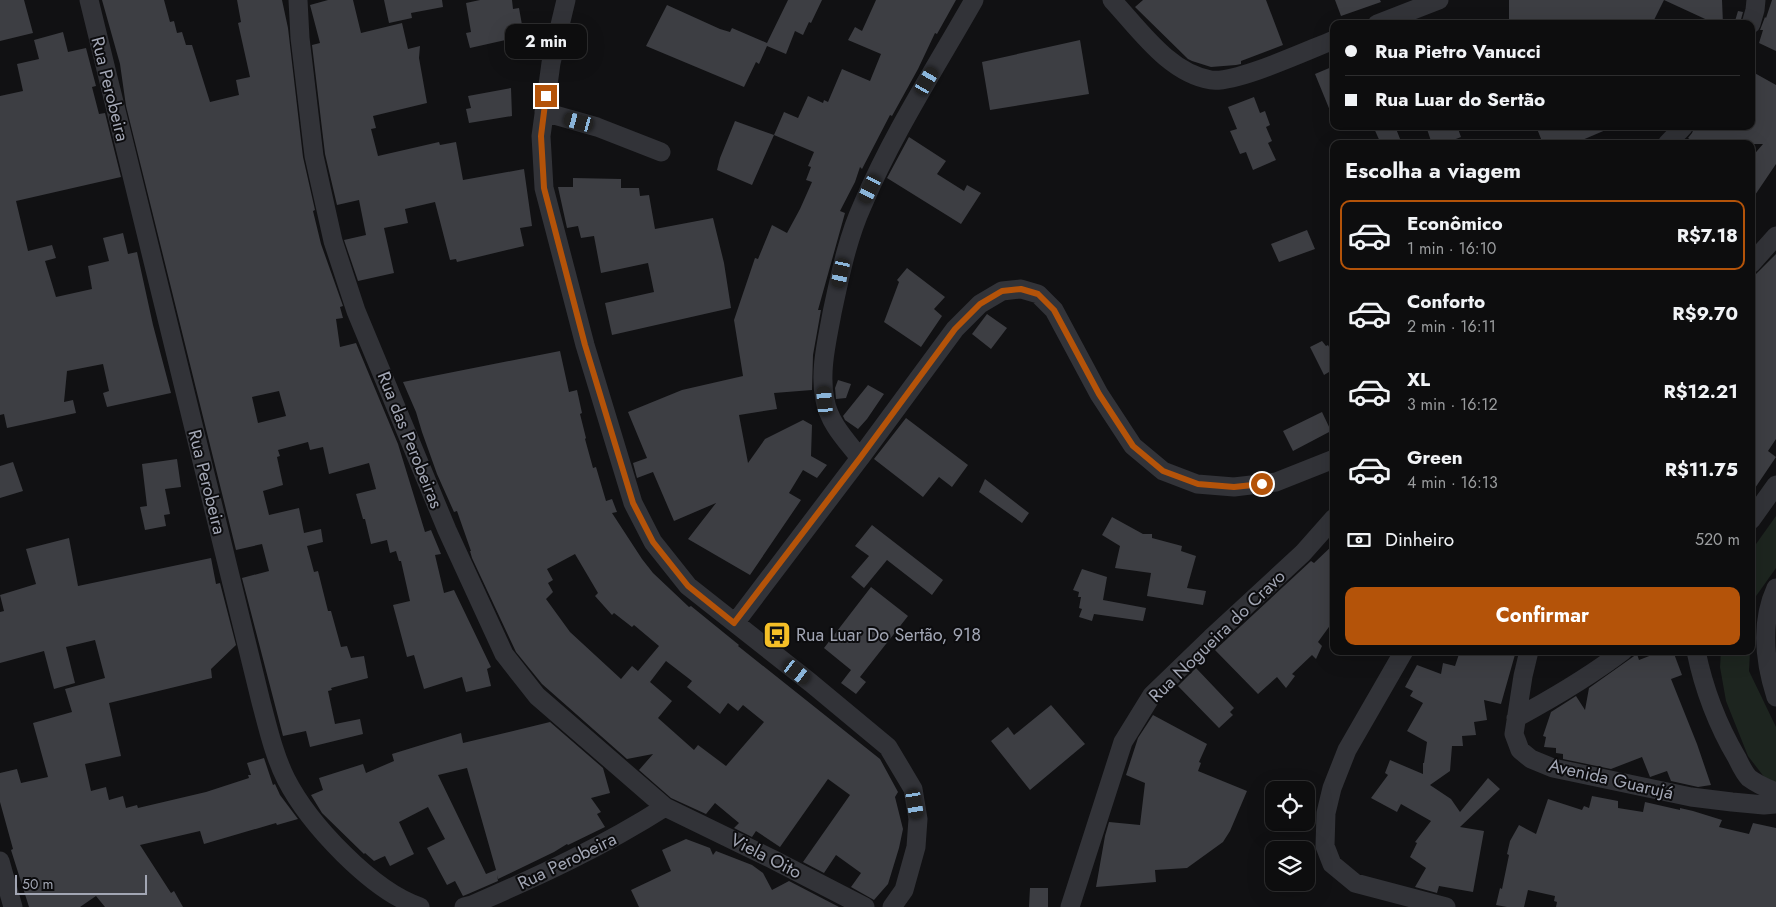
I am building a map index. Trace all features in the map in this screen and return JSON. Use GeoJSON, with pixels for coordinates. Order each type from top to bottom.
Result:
{"type":"FeatureCollection","features":[{"type":"Feature","properties":{"kind":"street","name":"Rua Perobeira"},"geometry":{"type":"LineString","coordinates":[[89,0],[261,702],[278,760],[286,779],[307,813],[338,849],[389,891],[420,907]]}},
{"type":"Feature","properties":{"kind":"street","name":"Rua das Perobeiras"},"geometry":{"type":"LineString","coordinates":[[298,0],[300,38],[314,156],[334,241],[356,311],[447,530],[504,654],[537,696],[665,806]]}},
{"type":"Feature","properties":{"kind":"street"},"geometry":{"type":"LineString","coordinates":[[566,0],[551,63],[541,136],[544,188],[585,345],[633,503],[653,542],[688,586],[811,683],[888,747],[912,789],[918,819],[916,847],[904,890],[892,907]]}},
{"type":"Feature","properties":{"kind":"street"},"geometry":{"type":"LineString","coordinates":[[860,458],[833,424],[825,401],[823,376],[827,339],[844,256],[862,205],[892,142],[974,0]]}},
{"type":"Feature","properties":{"kind":"street"},"geometry":{"type":"LineString","coordinates":[[1112,0],[1160,52],[1185,71],[1212,80],[1233,78],[1330,42]]}},
{"type":"Feature","properties":{"kind":"street"},"geometry":{"type":"LineString","coordinates":[[1387,20],[1439,0]]}},
{"type":"Feature","properties":{"kind":"street"},"geometry":{"type":"LineString","coordinates":[[1751,20],[1756,0]]}},
{"type":"Feature","properties":{"kind":"street"},"geometry":{"type":"LineString","coordinates":[[544,112],[597,127],[661,152]]}},
{"type":"Feature","properties":{"kind":"street"},"geometry":{"type":"LineString","coordinates":[[1671,140],[1680,130]]}},
{"type":"Feature","properties":{"kind":"street"},"geometry":{"type":"LineString","coordinates":[[1755,260],[1776,236]]}},
{"type":"Feature","properties":{"kind":"street"},"geometry":{"type":"LineString","coordinates":[[734,623],[860,458],[955,329],[980,304],[1002,291],[1021,289],[1038,294],[1054,310],[1099,394],[1133,446],[1163,471],[1198,484],[1234,487],[1276,482],[1330,461]]}},
{"type":"Feature","properties":{"kind":"street"},"geometry":{"type":"LineString","coordinates":[[1755,514],[1776,485]]}},
{"type":"Feature","properties":{"kind":"street","name":"Rua Nogueira do Cravo"},"geometry":{"type":"LineString","coordinates":[[1070,907],[1123,742],[1152,695],[1302,553],[1330,522]]}},
{"type":"Feature","properties":{"kind":"street"},"geometry":{"type":"LineString","coordinates":[[1776,588],[1769,603],[1765,629],[1767,661],[1776,697]]}},
{"type":"Feature","properties":{"kind":"street"},"geometry":{"type":"LineString","coordinates":[[1402,655],[1347,750],[1332,788],[1326,813],[1325,846],[1332,864],[1356,883],[1446,907]]}},
{"type":"Feature","properties":{"kind":"street","name":"Avenida Guarujá"},"geometry":{"type":"LineString","coordinates":[[1528,655],[1514,734],[1520,750],[1530,759],[1553,768],[1673,794],[1732,802],[1764,805],[1776,804]]}},
{"type":"Feature","properties":{"kind":"street"},"geometry":{"type":"LineString","coordinates":[[1516,718],[1554,698],[1597,671],[1618,655]]}},
{"type":"Feature","properties":{"kind":"street"},"geometry":{"type":"LineString","coordinates":[[1697,655],[1701,675],[1713,711],[1747,777],[1765,788],[1776,792]]}},
{"type":"Feature","properties":{"kind":"street"},"geometry":{"type":"LineString","coordinates":[[1732,802],[1747,777]]}},
{"type":"Feature","properties":{"kind":"street","name":"Rua Perobeira"},"geometry":{"type":"LineString","coordinates":[[464,907],[552,870],[618,836],[665,806]]}},
{"type":"Feature","properties":{"kind":"street","name":"Viela Oito"},"geometry":{"type":"LineString","coordinates":[[665,806],[865,907]]}},
{"type":"Feature","properties":{"kind":"street"},"geometry":{"type":"LineString","coordinates":[[0,860],[13,907]]}},
{"type":"Feature","properties":{"kind":"shaded area"},"geometry":{"type":"Polygon","coordinates":[[[1776,516],[1776,568],[1755,598],[1755,545],[1776,516]]]}},
{"type":"Feature","properties":{"kind":"shaded area"},"geometry":{"type":"Polygon","coordinates":[[[1721,655],[1750,655],[1749,671],[1776,727],[1776,783],[1768,782],[1748,756],[1726,701],[1720,667],[1721,655]]]}},
{"type":"Feature","properties":{"kind":"building"},"geometry":{"type":"Polygon","coordinates":[[[0,0],[24,0],[33,33],[0,41],[0,0]]]}},
{"type":"Feature","properties":{"kind":"building"},"geometry":{"type":"Polygon","coordinates":[[[102,0],[164,0],[170,22],[174,21],[177,33],[182,32],[186,45],[192,45],[210,102],[239,95],[236,80],[250,77],[238,23],[241,22],[237,0],[282,0],[288,28],[303,157],[315,210],[313,211],[321,244],[343,306],[340,307],[343,318],[336,319],[340,347],[356,343],[398,444],[425,532],[431,530],[441,554],[435,555],[444,593],[454,590],[491,667],[487,669],[491,686],[466,692],[462,677],[424,689],[414,655],[407,657],[393,605],[410,601],[401,561],[399,561],[396,551],[390,553],[387,540],[371,544],[356,494],[376,489],[369,463],[329,474],[323,447],[310,450],[308,442],[278,450],[280,456],[277,457],[283,485],[263,491],[269,515],[299,508],[304,533],[321,529],[323,542],[307,546],[314,572],[318,571],[328,611],[331,611],[341,647],[347,646],[351,658],[364,656],[368,678],[331,688],[332,690],[328,691],[335,724],[360,719],[363,734],[310,747],[306,731],[283,736],[242,578],[269,571],[262,544],[236,550],[126,106],[120,64],[102,0]],[[279,391],[252,397],[258,423],[286,416],[279,391]]]}},
{"type":"Feature","properties":{"kind":"building"},"geometry":{"type":"Polygon","coordinates":[[[328,0],[353,0],[361,33],[402,23],[408,49],[420,46],[419,58],[427,103],[373,116],[376,128],[371,129],[378,156],[439,142],[440,145],[456,142],[463,180],[524,169],[532,226],[520,228],[524,246],[457,262],[456,259],[450,260],[435,202],[405,209],[408,223],[384,228],[394,273],[358,281],[344,240],[366,235],[359,200],[337,205],[325,154],[312,45],[320,43],[310,5],[328,0]]]}},
{"type":"Feature","properties":{"kind":"building"},"geometry":{"type":"Polygon","coordinates":[[[384,0],[442,0],[443,7],[411,13],[412,18],[389,23],[384,0]]]}},
{"type":"Feature","properties":{"kind":"building"},"geometry":{"type":"Polygon","coordinates":[[[480,0],[512,0],[513,9],[519,8],[524,36],[470,48],[466,33],[471,32],[466,3],[480,0]]]}},
{"type":"Feature","properties":{"kind":"building"},"geometry":{"type":"Polygon","coordinates":[[[788,0],[822,0],[803,35],[795,31],[786,54],[767,46],[759,64],[756,62],[744,87],[646,46],[667,5],[720,29],[730,32],[732,28],[767,43],[788,0]]]}},
{"type":"Feature","properties":{"kind":"building"},"geometry":{"type":"Polygon","coordinates":[[[876,0],[956,0],[937,34],[935,33],[918,69],[892,116],[890,115],[862,169],[860,167],[855,182],[840,211],[845,213],[818,310],[821,310],[813,355],[812,390],[774,393],[777,409],[739,415],[748,463],[765,439],[803,420],[812,425],[811,456],[827,465],[817,478],[803,470],[789,493],[801,500],[750,575],[688,539],[716,503],[674,521],[653,472],[637,478],[633,463],[647,458],[628,412],[682,390],[743,376],[734,320],[755,258],[758,259],[772,225],[787,233],[812,182],[806,180],[811,167],[808,166],[814,152],[774,135],[784,112],[798,118],[808,96],[823,103],[824,100],[828,102],[842,69],[870,81],[881,54],[848,40],[855,27],[862,31],[876,0]]]}},
{"type":"Feature","properties":{"kind":"building"},"geometry":{"type":"Polygon","coordinates":[[[1143,0],[1266,0],[1283,45],[1241,61],[1241,64],[1236,65],[1211,67],[1192,61],[1135,7],[1143,0]]]}},
{"type":"Feature","properties":{"kind":"building"},"geometry":{"type":"Polygon","coordinates":[[[1335,0],[1380,0],[1381,2],[1341,16],[1335,0]]]}},
{"type":"Feature","properties":{"kind":"building"},"geometry":{"type":"Polygon","coordinates":[[[1509,0],[1664,0],[1654,20],[1509,20],[1509,0]]]}},
{"type":"Feature","properties":{"kind":"building"},"geometry":{"type":"Polygon","coordinates":[[[1664,0],[1722,0],[1723,20],[1707,20],[1664,0]]]}},
{"type":"Feature","properties":{"kind":"building"},"geometry":{"type":"Polygon","coordinates":[[[1772,0],[1776,0],[1776,51],[1759,43],[1763,30],[1760,30],[1772,0]]]}},
{"type":"Feature","properties":{"kind":"building"},"geometry":{"type":"Polygon","coordinates":[[[1738,11],[1743,12],[1741,20],[1735,20],[1738,11]]]}},
{"type":"Feature","properties":{"kind":"building"},"geometry":{"type":"Polygon","coordinates":[[[63,32],[68,52],[86,48],[96,86],[92,87],[99,114],[105,113],[121,177],[16,201],[28,251],[52,245],[56,258],[45,261],[56,297],[92,289],[88,266],[109,261],[103,238],[123,233],[128,254],[137,252],[153,325],[171,393],[107,407],[103,393],[109,391],[103,364],[67,371],[64,402],[73,400],[76,413],[7,428],[4,414],[0,415],[0,96],[23,91],[17,64],[39,59],[34,40],[63,32]]]}},
{"type":"Feature","properties":{"kind":"building"},"geometry":{"type":"Polygon","coordinates":[[[1080,40],[1089,94],[990,110],[982,62],[1080,40]]]}},
{"type":"Feature","properties":{"kind":"building"},"geometry":{"type":"Polygon","coordinates":[[[1330,68],[1330,111],[1315,74],[1330,68]]]}},
{"type":"Feature","properties":{"kind":"building"},"geometry":{"type":"Polygon","coordinates":[[[1755,73],[1776,85],[1776,164],[1755,195],[1755,153],[1763,144],[1755,144],[1755,140],[1691,140],[1688,138],[1693,130],[1755,130],[1755,73]]]}},
{"type":"Feature","properties":{"kind":"building"},"geometry":{"type":"Polygon","coordinates":[[[511,88],[512,116],[469,123],[466,109],[471,108],[468,96],[511,88]]]}},
{"type":"Feature","properties":{"kind":"building"},"geometry":{"type":"Polygon","coordinates":[[[1254,97],[1260,113],[1265,111],[1270,125],[1266,127],[1272,141],[1268,143],[1276,160],[1253,170],[1246,152],[1240,154],[1230,131],[1237,129],[1228,107],[1254,97]]]}},
{"type":"Feature","properties":{"kind":"building"},"geometry":{"type":"Polygon","coordinates":[[[735,121],[774,135],[752,185],[717,170],[735,121]]]}},
{"type":"Feature","properties":{"kind":"building"},"geometry":{"type":"Polygon","coordinates":[[[1375,130],[1397,130],[1400,140],[1379,140],[1375,130]]]}},
{"type":"Feature","properties":{"kind":"building"},"geometry":{"type":"Polygon","coordinates":[[[1427,130],[1458,130],[1461,137],[1453,140],[1431,140],[1427,130]]]}},
{"type":"Feature","properties":{"kind":"building"},"geometry":{"type":"Polygon","coordinates":[[[1538,130],[1606,130],[1582,140],[1541,140],[1538,130]]]}},
{"type":"Feature","properties":{"kind":"building"},"geometry":{"type":"Polygon","coordinates":[[[909,137],[946,161],[937,174],[964,191],[967,185],[981,193],[961,224],[887,178],[909,137]]]}},
{"type":"Feature","properties":{"kind":"building"},"geometry":{"type":"Polygon","coordinates":[[[573,178],[621,179],[621,188],[639,188],[640,196],[649,195],[655,229],[713,218],[724,263],[731,308],[612,335],[605,303],[654,292],[648,263],[601,273],[594,236],[581,238],[578,226],[567,228],[558,187],[573,187],[573,178]]]}},
{"type":"Feature","properties":{"kind":"building"},"geometry":{"type":"Polygon","coordinates":[[[1307,230],[1315,249],[1279,262],[1271,244],[1307,230]]]}},
{"type":"Feature","properties":{"kind":"building"},"geometry":{"type":"Polygon","coordinates":[[[1776,254],[1776,439],[1768,451],[1776,457],[1755,488],[1755,275],[1776,254]]]}},
{"type":"Feature","properties":{"kind":"building"},"geometry":{"type":"Polygon","coordinates":[[[907,268],[945,297],[934,309],[942,316],[921,347],[884,322],[899,282],[897,280],[907,268]]]}},
{"type":"Feature","properties":{"kind":"building"},"geometry":{"type":"Polygon","coordinates":[[[987,314],[1007,328],[991,349],[972,334],[987,314]]]}},
{"type":"Feature","properties":{"kind":"building"},"geometry":{"type":"Polygon","coordinates":[[[1322,341],[1326,346],[1328,345],[1330,349],[1330,371],[1324,375],[1310,347],[1322,341]]]}},
{"type":"Feature","properties":{"kind":"building"},"geometry":{"type":"Polygon","coordinates":[[[560,351],[569,392],[577,390],[585,439],[593,468],[596,467],[606,501],[612,499],[617,512],[612,513],[642,559],[653,573],[689,607],[691,606],[738,646],[880,759],[898,792],[895,797],[903,829],[888,884],[874,900],[851,887],[861,873],[836,855],[824,873],[803,862],[850,795],[828,779],[780,847],[756,831],[752,837],[734,828],[739,823],[715,803],[706,814],[671,798],[639,770],[653,754],[627,759],[542,684],[516,652],[472,558],[457,511],[454,512],[437,474],[416,412],[403,382],[560,351]],[[575,554],[547,569],[553,580],[548,583],[553,592],[546,599],[570,632],[621,679],[632,666],[638,671],[659,646],[634,625],[632,627],[614,613],[612,615],[595,596],[598,593],[575,554]],[[666,661],[650,682],[672,701],[658,718],[694,750],[698,745],[726,766],[764,722],[743,705],[738,711],[728,703],[720,714],[687,687],[692,681],[666,661]]]}},
{"type":"Feature","properties":{"kind":"building"},"geometry":{"type":"Polygon","coordinates":[[[838,380],[851,384],[846,398],[836,399],[835,388],[838,380]]]}},
{"type":"Feature","properties":{"kind":"building"},"geometry":{"type":"Polygon","coordinates":[[[868,385],[884,394],[858,429],[845,420],[843,416],[868,385]]]}},
{"type":"Feature","properties":{"kind":"building"},"geometry":{"type":"Polygon","coordinates":[[[1322,412],[1330,429],[1330,432],[1293,451],[1283,431],[1322,412]]]}},
{"type":"Feature","properties":{"kind":"building"},"geometry":{"type":"Polygon","coordinates":[[[906,418],[968,465],[952,487],[939,477],[923,497],[874,459],[906,418]]]}},
{"type":"Feature","properties":{"kind":"building"},"geometry":{"type":"Polygon","coordinates":[[[177,459],[181,487],[165,489],[170,514],[164,515],[166,526],[145,530],[140,507],[147,506],[142,464],[177,459]]]}},
{"type":"Feature","properties":{"kind":"building"},"geometry":{"type":"Polygon","coordinates":[[[13,462],[23,491],[0,498],[0,466],[13,462]]]}},
{"type":"Feature","properties":{"kind":"building"},"geometry":{"type":"Polygon","coordinates":[[[985,479],[1029,513],[1022,523],[979,492],[985,479]]]}},
{"type":"Feature","properties":{"kind":"building"},"geometry":{"type":"Polygon","coordinates":[[[1112,517],[1143,534],[1152,534],[1152,538],[1182,546],[1181,551],[1196,556],[1187,588],[1206,591],[1203,605],[1147,596],[1151,573],[1115,568],[1120,546],[1102,535],[1112,517]]]}},
{"type":"Feature","properties":{"kind":"building"},"geometry":{"type":"Polygon","coordinates":[[[872,525],[943,580],[932,595],[887,560],[864,588],[851,577],[869,556],[855,546],[872,525]]]}},
{"type":"Feature","properties":{"kind":"building"},"geometry":{"type":"Polygon","coordinates":[[[69,538],[78,586],[211,558],[216,584],[220,583],[236,645],[211,669],[212,678],[109,703],[121,756],[85,764],[91,791],[106,787],[109,800],[123,796],[126,808],[137,805],[138,808],[206,792],[249,778],[248,775],[251,775],[247,763],[264,758],[273,785],[275,784],[280,795],[298,819],[277,825],[276,823],[204,844],[200,831],[140,845],[171,893],[174,891],[183,907],[105,907],[96,896],[80,907],[29,907],[11,850],[13,849],[0,802],[0,773],[17,769],[21,783],[48,777],[33,723],[72,712],[65,689],[105,678],[95,640],[66,647],[75,683],[54,689],[44,651],[0,663],[0,612],[4,611],[0,595],[36,584],[26,549],[69,538]]]}},
{"type":"Feature","properties":{"kind":"building"},"geometry":{"type":"Polygon","coordinates":[[[1330,548],[1330,626],[1318,642],[1322,646],[1316,659],[1312,655],[1292,674],[1295,676],[1286,688],[1277,677],[1258,694],[1215,650],[1311,561],[1314,563],[1330,548]]]}},
{"type":"Feature","properties":{"kind":"building"},"geometry":{"type":"Polygon","coordinates":[[[1082,569],[1107,577],[1103,600],[1146,608],[1143,621],[1094,614],[1092,621],[1079,617],[1082,609],[1079,608],[1081,597],[1078,597],[1079,592],[1073,590],[1082,569]]]}},
{"type":"Feature","properties":{"kind":"building"},"geometry":{"type":"Polygon","coordinates":[[[871,587],[908,616],[860,677],[866,682],[856,694],[841,683],[851,670],[824,648],[871,587]]]}},
{"type":"Feature","properties":{"kind":"building"},"geometry":{"type":"Polygon","coordinates":[[[1459,655],[1515,655],[1501,704],[1484,700],[1487,720],[1474,722],[1476,735],[1462,736],[1463,746],[1452,746],[1450,771],[1430,785],[1451,799],[1460,812],[1488,778],[1500,789],[1460,827],[1484,831],[1473,892],[1439,886],[1437,893],[1415,887],[1426,868],[1410,857],[1417,843],[1415,842],[1431,821],[1401,804],[1397,812],[1371,798],[1388,775],[1385,773],[1390,760],[1423,774],[1427,742],[1407,731],[1423,703],[1410,696],[1413,691],[1405,687],[1417,665],[1441,674],[1443,663],[1455,666],[1459,655]]]}},
{"type":"Feature","properties":{"kind":"building"},"geometry":{"type":"Polygon","coordinates":[[[1636,655],[1639,660],[1652,655],[1674,655],[1682,675],[1671,679],[1711,785],[1698,787],[1671,781],[1667,771],[1650,777],[1642,757],[1611,769],[1563,759],[1563,754],[1556,753],[1556,748],[1544,747],[1546,737],[1543,736],[1551,712],[1576,696],[1585,710],[1589,688],[1636,655]]]}},
{"type":"Feature","properties":{"kind":"building"},"geometry":{"type":"Polygon","coordinates":[[[1196,668],[1234,708],[1230,712],[1233,715],[1219,728],[1178,686],[1196,668]]]}},
{"type":"Feature","properties":{"kind":"building"},"geometry":{"type":"Polygon","coordinates":[[[1051,705],[1085,744],[1030,790],[991,741],[1008,727],[1014,735],[1051,705]]]}},
{"type":"Feature","properties":{"kind":"building"},"geometry":{"type":"Polygon","coordinates":[[[1153,715],[1207,744],[1199,762],[1201,763],[1198,771],[1247,791],[1230,831],[1223,842],[1187,868],[1155,870],[1156,882],[1096,887],[1109,822],[1140,825],[1145,783],[1126,775],[1138,738],[1153,715]]]}},
{"type":"Feature","properties":{"kind":"building"},"geometry":{"type":"Polygon","coordinates":[[[550,722],[603,768],[610,793],[591,798],[601,812],[597,814],[605,827],[498,879],[497,875],[498,881],[463,896],[455,881],[447,885],[427,848],[445,839],[428,807],[399,822],[414,854],[390,866],[385,856],[374,861],[364,854],[322,813],[311,795],[323,790],[319,778],[363,764],[366,773],[394,761],[392,754],[461,733],[463,743],[550,722]],[[467,768],[438,775],[486,874],[496,870],[467,768]]]}},
{"type":"Feature","properties":{"kind":"building"},"geometry":{"type":"Polygon","coordinates":[[[1592,796],[1618,801],[1618,808],[1643,812],[1645,802],[1693,811],[1722,820],[1719,827],[1749,834],[1753,823],[1776,828],[1776,907],[1556,907],[1555,896],[1528,890],[1524,907],[1496,905],[1500,888],[1502,889],[1510,841],[1519,825],[1536,834],[1548,799],[1582,810],[1584,806],[1589,808],[1592,796]]]}},
{"type":"Feature","properties":{"kind":"building"},"geometry":{"type":"Polygon","coordinates":[[[686,839],[710,848],[713,855],[716,851],[752,865],[763,873],[772,890],[789,881],[839,907],[639,907],[631,890],[671,871],[662,850],[686,839]]]}},
{"type":"Feature","properties":{"kind":"building"},"geometry":{"type":"Polygon","coordinates":[[[1030,888],[1048,888],[1048,907],[1029,907],[1030,888]]]}},
{"type":"Feature","properties":{"kind":"place","name":"Rua Luar Do Sertão, 918"},"geometry":{"type":"Point","coordinates":[777,635]}},
{"type":"Feature","properties":{"kind":"route"},"geometry":{"type":"LineString","coordinates":[[546,96],[541,136],[544,188],[585,345],[633,503],[653,542],[688,586],[734,623],[860,458],[955,329],[980,304],[1002,291],[1021,289],[1038,294],[1054,310],[1099,394],[1133,446],[1163,471],[1198,484],[1234,487],[1262,484]]}}]}
